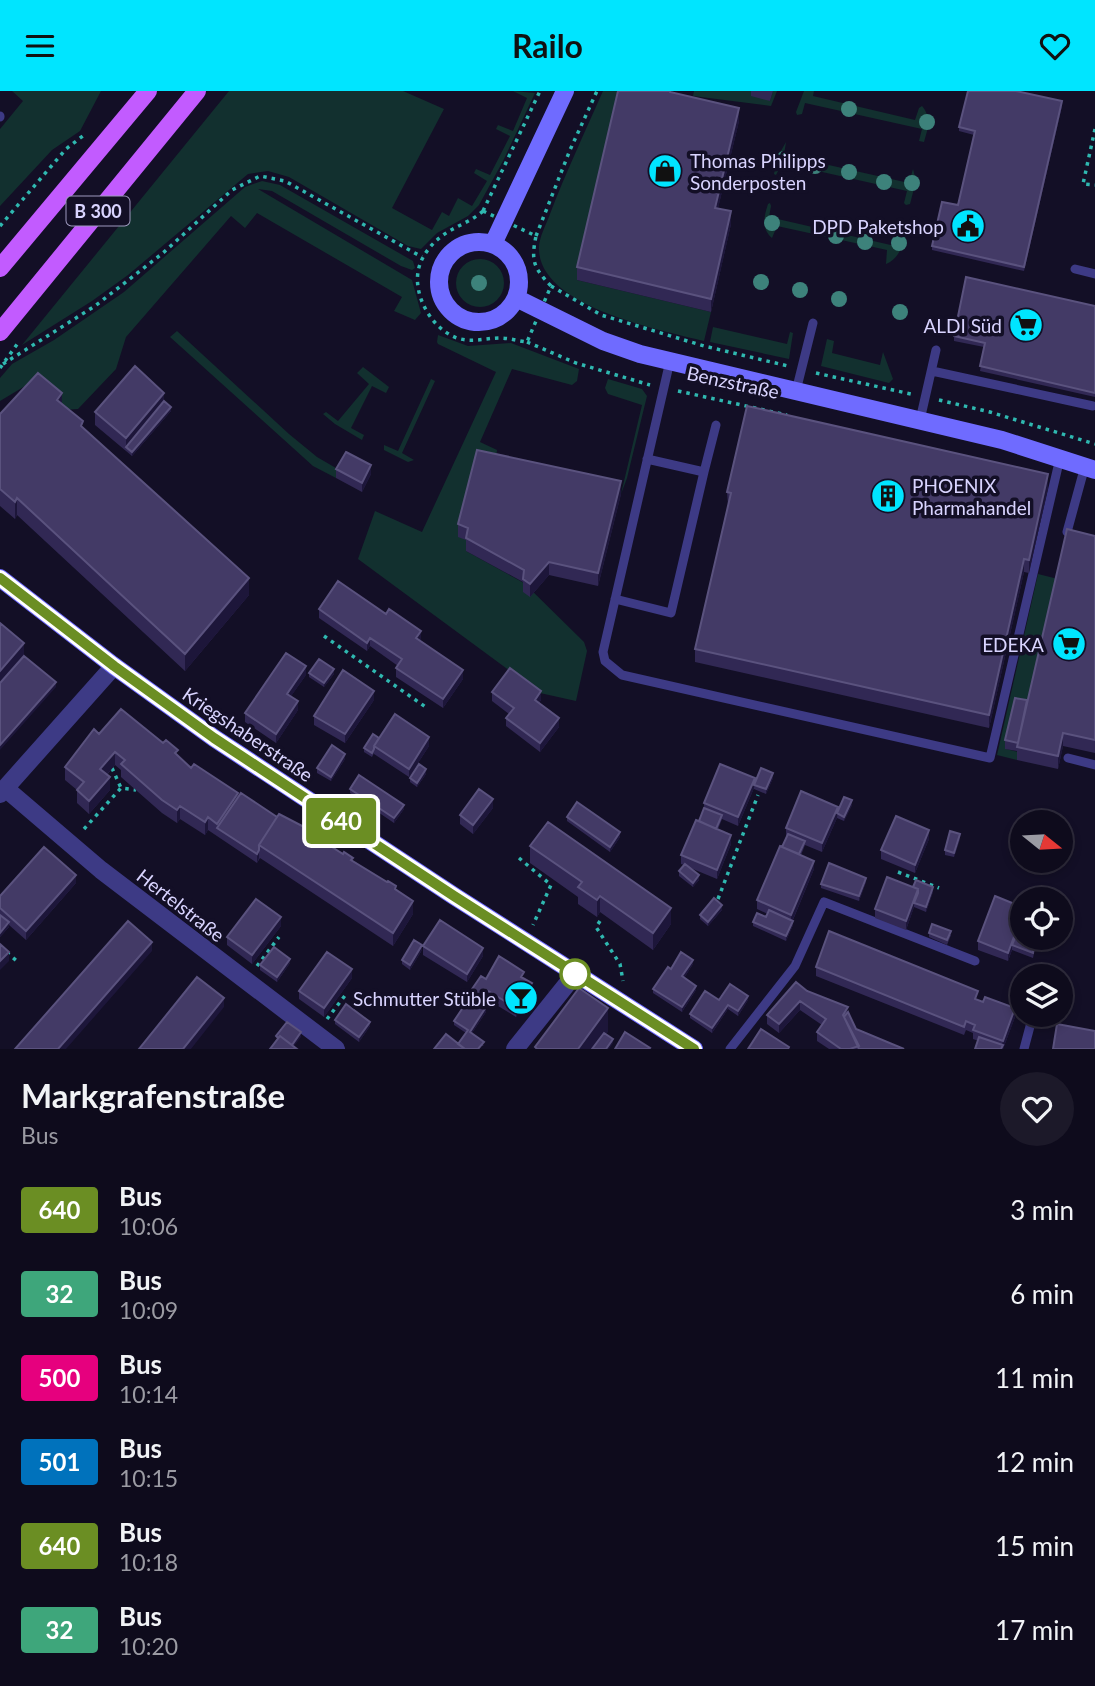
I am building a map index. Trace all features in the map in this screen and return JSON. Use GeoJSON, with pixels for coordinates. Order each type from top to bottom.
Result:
{"type":"FeatureCollection","features":[{"type":"Feature","properties":{"kind":"main road","name":"B 300"},"geometry":{"type":"LineString","coordinates":[[0,268],[148,91]]}},
{"type":"Feature","properties":{"kind":"main road","name":"B 300"},"geometry":{"type":"LineString","coordinates":[[0,332],[197,91]]}},
{"type":"Feature","properties":{"kind":"street"},"geometry":{"type":"LineString","coordinates":[[493,244],[565,91]]}},
{"type":"Feature","properties":{"kind":"street"},"geometry":{"type":"LineString","coordinates":[[480,241],[493,244],[513,260],[520,285],[516,298],[502,316],[478,323],[467,321],[447,308],[441,297],[438,283],[440,271],[446,258],[455,249],[480,241]]}},
{"type":"Feature","properties":{"kind":"street","name":"Benzstraße"},"geometry":{"type":"LineString","coordinates":[[516,298],[603,341],[640,354],[1002,440],[1090,468]]}},
{"type":"Feature","properties":{"kind":"street","name":"Kriegshaberstraße"},"geometry":{"type":"LineString","coordinates":[[0,578],[114,666],[214,738],[694,1049]]}},
{"type":"Feature","properties":{"kind":"street"},"geometry":{"type":"LineString","coordinates":[[3,791],[114,666]]}},
{"type":"Feature","properties":{"kind":"street","name":"Hertelstraße"},"geometry":{"type":"LineString","coordinates":[[3,791],[101,870],[336,1049]]}},
{"type":"Feature","properties":{"kind":"street"},"geometry":{"type":"LineString","coordinates":[[515,1049],[575,974]]}},
{"type":"Feature","properties":{"kind":"lane"},"geometry":{"type":"LineString","coordinates":[[1075,269],[1095,274]]}},
{"type":"Feature","properties":{"kind":"lane"},"geometry":{"type":"LineString","coordinates":[[796,391],[813,323]]}},
{"type":"Feature","properties":{"kind":"lane"},"geometry":{"type":"LineString","coordinates":[[920,420],[936,350]]}},
{"type":"Feature","properties":{"kind":"lane"},"geometry":{"type":"LineString","coordinates":[[670,361],[603,652],[605,661],[622,675],[990,758],[1060,458]]}},
{"type":"Feature","properties":{"kind":"lane"},"geometry":{"type":"LineString","coordinates":[[932,371],[1093,406]]}},
{"type":"Feature","properties":{"kind":"lane"},"geometry":{"type":"LineString","coordinates":[[615,599],[671,613],[716,425]]}},
{"type":"Feature","properties":{"kind":"lane"},"geometry":{"type":"LineString","coordinates":[[647,459],[704,472]]}},
{"type":"Feature","properties":{"kind":"lane"},"geometry":{"type":"LineString","coordinates":[[1068,532],[1090,468]]}},
{"type":"Feature","properties":{"kind":"lane"},"geometry":{"type":"LineString","coordinates":[[1068,758],[1095,765]]}},
{"type":"Feature","properties":{"kind":"lane"},"geometry":{"type":"LineString","coordinates":[[730,1049],[794,966],[824,902],[975,961]]}},
{"type":"Feature","properties":{"kind":"lane"},"geometry":{"type":"LineString","coordinates":[[1024,1049],[1030,1027]]}},
{"type":"Feature","properties":{"kind":"path"},"geometry":{"type":"LineString","coordinates":[[2,366],[95,306],[163,253],[232,190],[260,176],[285,181],[422,257],[438,239],[483,211],[540,91]]}},
{"type":"Feature","properties":{"kind":"path","name":"Benzstraße"},"geometry":{"type":"LineString","coordinates":[[597,91],[536,236],[532,257],[536,270],[551,286],[601,316],[704,346],[989,412],[1095,444]]}},
{"type":"Feature","properties":{"kind":"path"},"geometry":{"type":"LineString","coordinates":[[1094,129],[1083,184],[1095,187]]}},
{"type":"Feature","properties":{"kind":"path"},"geometry":{"type":"LineString","coordinates":[[0,226],[66,149],[88,132]]}},
{"type":"Feature","properties":{"kind":"path"},"geometry":{"type":"LineString","coordinates":[[483,211],[536,236]]}},
{"type":"Feature","properties":{"kind":"path","name":"Benzstraße"},"geometry":{"type":"LineString","coordinates":[[422,257],[418,273],[418,291],[435,323],[445,333],[458,339],[478,341],[501,338],[527,342],[576,363],[664,390],[692,393],[798,418]]}},
{"type":"Feature","properties":{"kind":"path"},"geometry":{"type":"LineString","coordinates":[[527,342],[551,286]]}},
{"type":"Feature","properties":{"kind":"path"},"geometry":{"type":"LineString","coordinates":[[324,636],[428,708]]}},
{"type":"Feature","properties":{"kind":"path"},"geometry":{"type":"LineString","coordinates":[[112,768],[121,788]]}},
{"type":"Feature","properties":{"kind":"path"},"geometry":{"type":"LineString","coordinates":[[121,788],[136,790]]}},
{"type":"Feature","properties":{"kind":"path"},"geometry":{"type":"LineString","coordinates":[[86,827],[121,788]]}},
{"type":"Feature","properties":{"kind":"path"},"geometry":{"type":"LineString","coordinates":[[718,899],[758,795]]}},
{"type":"Feature","properties":{"kind":"path"},"geometry":{"type":"LineString","coordinates":[[519,858],[551,885],[533,926]]}},
{"type":"Feature","properties":{"kind":"path"},"geometry":{"type":"LineString","coordinates":[[898,872],[939,888]]}},
{"type":"Feature","properties":{"kind":"path"},"geometry":{"type":"LineString","coordinates":[[600,921],[596,927],[620,964],[623,983]]}},
{"type":"Feature","properties":{"kind":"path"},"geometry":{"type":"LineString","coordinates":[[245,981],[279,937]]}},
{"type":"Feature","properties":{"kind":"path"},"geometry":{"type":"LineString","coordinates":[[0,947],[17,961]]}},
{"type":"Feature","properties":{"kind":"path"},"geometry":{"type":"LineString","coordinates":[[316,1035],[347,993]]}},
{"type":"Feature","properties":{"kind":"green space"},"geometry":{"type":"Polygon","coordinates":[[[12,91],[101,91],[80,131],[52,150],[0,206],[0,129],[23,101],[12,91]]]}},
{"type":"Feature","properties":{"kind":"green space"},"geometry":{"type":"Polygon","coordinates":[[[229,91],[403,91],[444,109],[392,208],[432,230],[442,212],[449,216],[458,198],[472,206],[487,181],[474,173],[476,169],[490,175],[510,136],[496,129],[498,125],[513,131],[527,98],[513,91],[535,93],[479,205],[468,216],[437,233],[421,249],[408,246],[289,177],[268,171],[248,174],[128,275],[22,345],[229,91]]]}},
{"type":"Feature","properties":{"kind":"green space"},"geometry":{"type":"Polygon","coordinates":[[[603,91],[621,91],[577,280],[711,312],[704,341],[606,313],[559,287],[545,270],[539,250],[541,237],[603,91]]]}},
{"type":"Feature","properties":{"kind":"green space"},"geometry":{"type":"Polygon","coordinates":[[[694,91],[753,91],[770,101],[773,91],[777,91],[771,106],[693,96],[694,91]]]}},
{"type":"Feature","properties":{"kind":"green space"},"geometry":{"type":"Polygon","coordinates":[[[804,91],[814,91],[813,96],[915,120],[922,106],[928,119],[924,142],[919,141],[922,129],[805,103],[802,114],[797,115],[804,91]]]}},
{"type":"Feature","properties":{"kind":"green space"},"geometry":{"type":"Polygon","coordinates":[[[786,142],[784,155],[909,183],[913,169],[916,181],[910,204],[904,203],[907,191],[782,163],[776,175],[774,174],[777,158],[786,142]]]}},
{"type":"Feature","properties":{"kind":"green space"},"geometry":{"type":"Polygon","coordinates":[[[262,181],[280,185],[413,261],[415,268],[412,270],[401,266],[272,191],[258,189],[412,280],[421,313],[415,320],[394,311],[402,297],[257,213],[245,228],[231,216],[126,337],[116,369],[78,409],[62,410],[30,383],[0,401],[0,378],[12,364],[54,340],[124,292],[245,187],[262,181]]]}},
{"type":"Feature","properties":{"kind":"green space"},"geometry":{"type":"Polygon","coordinates":[[[770,203],[769,217],[895,246],[898,234],[902,234],[901,248],[897,256],[886,264],[887,250],[777,226],[772,238],[766,231],[764,222],[770,203]]]}},
{"type":"Feature","properties":{"kind":"green space"},"geometry":{"type":"Polygon","coordinates":[[[480,259],[497,266],[504,283],[497,300],[480,307],[463,300],[456,283],[463,266],[480,259]]]}},
{"type":"Feature","properties":{"kind":"green space"},"geometry":{"type":"Polygon","coordinates":[[[713,327],[787,344],[790,332],[793,333],[789,359],[710,342],[713,327]]]}},
{"type":"Feature","properties":{"kind":"green space"},"geometry":{"type":"Polygon","coordinates":[[[177,331],[289,434],[317,457],[341,471],[336,478],[313,466],[170,337],[177,331]]]}},
{"type":"Feature","properties":{"kind":"green space"},"geometry":{"type":"Polygon","coordinates":[[[438,335],[468,346],[511,343],[579,369],[577,381],[572,385],[512,369],[480,442],[497,450],[495,467],[466,551],[524,583],[584,642],[587,651],[576,701],[540,693],[358,559],[375,511],[422,532],[496,372],[438,344],[438,335]]]}},
{"type":"Feature","properties":{"kind":"green space"},"geometry":{"type":"Polygon","coordinates":[[[827,339],[834,341],[832,353],[880,365],[883,352],[893,379],[889,383],[821,366],[827,339]]]}},
{"type":"Feature","properties":{"kind":"green space"},"geometry":{"type":"Polygon","coordinates":[[[363,367],[389,387],[386,393],[372,386],[351,428],[364,435],[362,440],[323,414],[326,412],[338,421],[369,384],[357,373],[363,367]]]}},
{"type":"Feature","properties":{"kind":"green space"},"geometry":{"type":"Polygon","coordinates":[[[431,379],[435,381],[402,453],[414,460],[408,462],[384,450],[384,445],[398,451],[431,379]]]}},
{"type":"Feature","properties":{"kind":"green space"},"geometry":{"type":"Polygon","coordinates":[[[608,379],[642,389],[647,396],[621,494],[642,405],[608,394],[605,388],[608,379]]]}},
{"type":"Feature","properties":{"kind":"green space"},"geometry":{"type":"Polygon","coordinates":[[[1038,574],[1058,579],[1028,709],[1006,749],[1018,752],[1017,760],[997,755],[1038,574]]]}},
{"type":"Feature","properties":{"kind":"building","name":"Thomas Philipps Sonderposten"},"geometry":{"type":"Polygon","coordinates":[[[618,91],[670,91],[739,108],[715,208],[731,211],[711,299],[577,267],[618,91]]]}},
{"type":"Feature","properties":{"kind":"building"},"geometry":{"type":"Polygon","coordinates":[[[968,91],[1016,91],[1062,101],[1024,267],[932,246],[942,202],[958,205],[975,131],[959,127],[968,91]]]}},
{"type":"Feature","properties":{"kind":"building","name":"ALDI Süd"},"geometry":{"type":"Polygon","coordinates":[[[966,277],[1095,306],[1095,393],[980,366],[985,343],[954,336],[966,277]]]}},
{"type":"Feature","properties":{"kind":"building"},"geometry":{"type":"Polygon","coordinates":[[[135,366],[164,393],[126,438],[95,412],[135,366]]]}},
{"type":"Feature","properties":{"kind":"building"},"geometry":{"type":"Polygon","coordinates":[[[38,373],[62,393],[57,400],[83,421],[81,426],[249,578],[185,654],[17,498],[15,502],[0,489],[0,414],[38,373]]]}},
{"type":"Feature","properties":{"kind":"building"},"geometry":{"type":"Polygon","coordinates":[[[164,401],[171,407],[132,452],[126,447],[164,401]]]}},
{"type":"Feature","properties":{"kind":"building"},"geometry":{"type":"Polygon","coordinates":[[[747,406],[1048,474],[1029,560],[1024,559],[989,715],[695,649],[731,493],[727,492],[747,406]]]}},
{"type":"Feature","properties":{"kind":"building"},"geometry":{"type":"Polygon","coordinates":[[[477,450],[621,481],[598,573],[549,562],[530,584],[523,579],[524,570],[466,538],[468,528],[458,524],[477,450]]]}},
{"type":"Feature","properties":{"kind":"building"},"geometry":{"type":"Polygon","coordinates":[[[346,452],[371,465],[362,483],[336,469],[346,452]]]}},
{"type":"Feature","properties":{"kind":"building","name":"EDEKA"},"geometry":{"type":"Polygon","coordinates":[[[1067,529],[1095,536],[1095,740],[1063,733],[1058,756],[1017,747],[1067,529]]]}},
{"type":"Feature","properties":{"kind":"building"},"geometry":{"type":"Polygon","coordinates":[[[338,581],[386,614],[389,609],[421,631],[416,638],[463,670],[443,699],[396,668],[402,659],[370,638],[367,643],[319,609],[338,581]]]}},
{"type":"Feature","properties":{"kind":"building"},"geometry":{"type":"Polygon","coordinates":[[[0,623],[24,643],[0,671],[0,623]]]}},
{"type":"Feature","properties":{"kind":"building"},"geometry":{"type":"Polygon","coordinates":[[[286,653],[306,666],[287,694],[298,701],[276,734],[245,713],[286,653]]]}},
{"type":"Feature","properties":{"kind":"building"},"geometry":{"type":"Polygon","coordinates":[[[24,656],[56,682],[0,745],[0,683],[24,656]]]}},
{"type":"Feature","properties":{"kind":"building"},"geometry":{"type":"Polygon","coordinates":[[[319,659],[334,669],[324,683],[309,673],[319,659]]]}},
{"type":"Feature","properties":{"kind":"building"},"geometry":{"type":"Polygon","coordinates":[[[510,668],[541,691],[535,700],[559,718],[540,743],[506,718],[514,708],[492,692],[510,668]]]}},
{"type":"Feature","properties":{"kind":"building"},"geometry":{"type":"Polygon","coordinates":[[[343,670],[374,691],[345,734],[314,716],[343,670]]]}},
{"type":"Feature","properties":{"kind":"building"},"geometry":{"type":"Polygon","coordinates":[[[1015,698],[1027,700],[1018,743],[1005,740],[1015,698]]]}},
{"type":"Feature","properties":{"kind":"building"},"geometry":{"type":"Polygon","coordinates":[[[121,709],[163,743],[166,740],[178,750],[175,753],[191,768],[194,764],[238,793],[217,824],[208,817],[205,822],[180,806],[177,810],[162,800],[121,764],[125,760],[115,752],[100,769],[110,777],[89,801],[77,790],[84,782],[65,767],[94,729],[99,734],[121,709]]]}},
{"type":"Feature","properties":{"kind":"building"},"geometry":{"type":"Polygon","coordinates":[[[395,714],[429,737],[409,769],[374,746],[395,714]]]}},
{"type":"Feature","properties":{"kind":"building"},"geometry":{"type":"Polygon","coordinates":[[[373,734],[379,738],[372,753],[364,748],[373,734]]]}},
{"type":"Feature","properties":{"kind":"building"},"geometry":{"type":"Polygon","coordinates":[[[332,745],[345,754],[331,777],[317,768],[332,745]]]}},
{"type":"Feature","properties":{"kind":"building"},"geometry":{"type":"Polygon","coordinates":[[[419,764],[426,769],[417,783],[410,778],[419,764]]]}},
{"type":"Feature","properties":{"kind":"building"},"geometry":{"type":"Polygon","coordinates":[[[720,764],[755,778],[738,817],[704,803],[720,764]]]}},
{"type":"Feature","properties":{"kind":"building"},"geometry":{"type":"Polygon","coordinates":[[[761,768],[773,773],[766,789],[754,785],[761,768]]]}},
{"type":"Feature","properties":{"kind":"building"},"geometry":{"type":"Polygon","coordinates":[[[359,775],[404,805],[394,818],[350,789],[359,775]]]}},
{"type":"Feature","properties":{"kind":"building"},"geometry":{"type":"Polygon","coordinates":[[[479,789],[493,799],[473,825],[460,815],[479,789]]]}},
{"type":"Feature","properties":{"kind":"building"},"geometry":{"type":"Polygon","coordinates":[[[801,791],[838,807],[822,843],[786,828],[801,791]]]}},
{"type":"Feature","properties":{"kind":"building"},"geometry":{"type":"Polygon","coordinates":[[[241,793],[277,817],[259,845],[257,854],[217,828],[241,793]]]}},
{"type":"Feature","properties":{"kind":"building"},"geometry":{"type":"Polygon","coordinates":[[[844,797],[852,800],[844,817],[837,813],[844,797]]]}},
{"type":"Feature","properties":{"kind":"building"},"geometry":{"type":"Polygon","coordinates":[[[577,802],[620,832],[610,847],[567,817],[577,802]]]}},
{"type":"Feature","properties":{"kind":"building"},"geometry":{"type":"Polygon","coordinates":[[[704,808],[722,815],[716,829],[699,821],[704,808]]]}},
{"type":"Feature","properties":{"kind":"building"},"geometry":{"type":"Polygon","coordinates":[[[279,814],[308,829],[307,831],[343,854],[344,852],[353,858],[351,860],[396,886],[395,889],[413,901],[393,933],[259,845],[279,814]]]}},
{"type":"Feature","properties":{"kind":"building"},"geometry":{"type":"Polygon","coordinates":[[[896,816],[929,830],[915,865],[881,850],[896,816]]]}},
{"type":"Feature","properties":{"kind":"building"},"geometry":{"type":"Polygon","coordinates":[[[696,820],[731,835],[717,870],[681,855],[696,820]]]}},
{"type":"Feature","properties":{"kind":"building"},"geometry":{"type":"Polygon","coordinates":[[[548,822],[671,908],[653,933],[600,896],[597,900],[578,887],[582,882],[530,846],[548,822]]]}},
{"type":"Feature","properties":{"kind":"building"},"geometry":{"type":"Polygon","coordinates":[[[950,831],[960,834],[954,853],[945,850],[950,831]]]}},
{"type":"Feature","properties":{"kind":"building"},"geometry":{"type":"Polygon","coordinates":[[[788,834],[805,841],[799,854],[782,847],[788,834]]]}},
{"type":"Feature","properties":{"kind":"building"},"geometry":{"type":"Polygon","coordinates":[[[780,846],[814,861],[791,915],[757,900],[780,846]]]}},
{"type":"Feature","properties":{"kind":"building"},"geometry":{"type":"Polygon","coordinates":[[[44,847],[76,875],[26,931],[0,908],[0,896],[44,847]]]}},
{"type":"Feature","properties":{"kind":"building"},"geometry":{"type":"Polygon","coordinates":[[[829,863],[866,878],[859,896],[821,884],[829,863]]]}},
{"type":"Feature","properties":{"kind":"building"},"geometry":{"type":"Polygon","coordinates":[[[685,864],[699,875],[693,883],[679,871],[685,864]]]}},
{"type":"Feature","properties":{"kind":"building"},"geometry":{"type":"Polygon","coordinates":[[[887,877],[918,889],[906,921],[875,909],[887,877]]]}},
{"type":"Feature","properties":{"kind":"building"},"geometry":{"type":"Polygon","coordinates":[[[916,880],[933,887],[926,907],[914,903],[918,893],[918,889],[913,887],[916,880]]]}},
{"type":"Feature","properties":{"kind":"building"},"geometry":{"type":"Polygon","coordinates":[[[995,896],[1010,902],[1008,953],[978,941],[995,896]]]}},
{"type":"Feature","properties":{"kind":"building"},"geometry":{"type":"Polygon","coordinates":[[[714,898],[722,905],[708,922],[700,915],[714,898]]]}},
{"type":"Feature","properties":{"kind":"building"},"geometry":{"type":"Polygon","coordinates":[[[256,899],[281,917],[252,955],[227,937],[256,899]]]}},
{"type":"Feature","properties":{"kind":"building"},"geometry":{"type":"Polygon","coordinates":[[[769,910],[793,921],[786,936],[753,922],[757,913],[766,917],[769,910]]]}},
{"type":"Feature","properties":{"kind":"building"},"geometry":{"type":"Polygon","coordinates":[[[0,915],[9,922],[0,933],[0,915]]]}},
{"type":"Feature","properties":{"kind":"building"},"geometry":{"type":"Polygon","coordinates":[[[440,920],[483,948],[467,974],[423,946],[440,920]]]}},
{"type":"Feature","properties":{"kind":"building"},"geometry":{"type":"Polygon","coordinates":[[[128,921],[152,942],[58,1049],[15,1049],[128,921]]]}},
{"type":"Feature","properties":{"kind":"building"},"geometry":{"type":"Polygon","coordinates":[[[932,924],[951,931],[947,940],[929,933],[932,924]]]}},
{"type":"Feature","properties":{"kind":"building"},"geometry":{"type":"Polygon","coordinates":[[[829,931],[978,991],[975,999],[983,1002],[985,997],[1010,1006],[1010,1022],[1003,1041],[973,1030],[975,1025],[966,1021],[964,1027],[816,967],[829,931]]]}},
{"type":"Feature","properties":{"kind":"building"},"geometry":{"type":"Polygon","coordinates":[[[414,940],[422,945],[410,965],[402,960],[414,940]]]}},
{"type":"Feature","properties":{"kind":"building"},"geometry":{"type":"Polygon","coordinates":[[[0,944],[9,952],[0,961],[0,944]]]}},
{"type":"Feature","properties":{"kind":"building"},"geometry":{"type":"Polygon","coordinates":[[[274,947],[290,959],[277,977],[260,965],[274,947]]]}},
{"type":"Feature","properties":{"kind":"building"},"geometry":{"type":"Polygon","coordinates":[[[327,952],[352,969],[324,1008],[299,991],[327,952]]]}},
{"type":"Feature","properties":{"kind":"building"},"geometry":{"type":"Polygon","coordinates":[[[681,952],[693,960],[682,976],[696,986],[682,1007],[653,989],[668,967],[671,969],[681,952]]]}},
{"type":"Feature","properties":{"kind":"building"},"geometry":{"type":"Polygon","coordinates":[[[499,956],[524,972],[521,977],[532,983],[516,1008],[485,989],[479,998],[470,992],[481,976],[486,979],[499,956]]]}},
{"type":"Feature","properties":{"kind":"building"},"geometry":{"type":"Polygon","coordinates":[[[197,977],[224,998],[183,1049],[139,1049],[197,977]]]}},
{"type":"Feature","properties":{"kind":"building"},"geometry":{"type":"Polygon","coordinates":[[[796,982],[807,991],[848,1007],[843,1015],[859,1046],[841,1049],[817,1032],[826,1019],[800,1001],[779,1024],[767,1015],[796,982]]]}},
{"type":"Feature","properties":{"kind":"building"},"geometry":{"type":"Polygon","coordinates":[[[730,984],[748,996],[738,1011],[728,1005],[712,1028],[690,1014],[705,991],[719,1000],[730,984]]]}},
{"type":"Feature","properties":{"kind":"building"},"geometry":{"type":"Polygon","coordinates":[[[579,988],[608,1008],[578,1049],[537,1049],[535,1047],[579,988]]]}},
{"type":"Feature","properties":{"kind":"building"},"geometry":{"type":"Polygon","coordinates":[[[470,997],[486,1007],[470,1032],[484,1042],[478,1049],[465,1049],[458,1044],[468,1030],[454,1021],[470,997]]]}},
{"type":"Feature","properties":{"kind":"building"},"geometry":{"type":"Polygon","coordinates":[[[346,1004],[370,1022],[359,1037],[335,1020],[346,1004]]]}},
{"type":"Feature","properties":{"kind":"building"},"geometry":{"type":"Polygon","coordinates":[[[848,1012],[856,1029],[904,1049],[859,1049],[844,1017],[848,1012]]]}},
{"type":"Feature","properties":{"kind":"building"},"geometry":{"type":"Polygon","coordinates":[[[287,1022],[301,1032],[292,1045],[276,1036],[287,1022]]]}},
{"type":"Feature","properties":{"kind":"building"},"geometry":{"type":"Polygon","coordinates":[[[1057,1027],[1095,1031],[1095,1049],[1053,1049],[1057,1027]]]}},
{"type":"Feature","properties":{"kind":"building"},"geometry":{"type":"Polygon","coordinates":[[[761,1029],[789,1047],[788,1049],[748,1049],[761,1029]]]}},
{"type":"Feature","properties":{"kind":"building"},"geometry":{"type":"Polygon","coordinates":[[[625,1032],[650,1048],[615,1049],[625,1032]]]}},
{"type":"Feature","properties":{"kind":"building"},"geometry":{"type":"Polygon","coordinates":[[[604,1033],[613,1039],[606,1049],[592,1049],[604,1033]]]}},
{"type":"Feature","properties":{"kind":"building"},"geometry":{"type":"Polygon","coordinates":[[[446,1034],[465,1049],[434,1049],[446,1034]]]}},
{"type":"Feature","properties":{"kind":"building"},"geometry":{"type":"Polygon","coordinates":[[[280,1036],[297,1049],[270,1049],[280,1036]]]}},
{"type":"Feature","properties":{"kind":"building"},"geometry":{"type":"Polygon","coordinates":[[[979,1037],[1003,1045],[1001,1049],[975,1049],[979,1037]]]}},
{"type":"Feature","properties":{"kind":"bus line","name":"640"},"geometry":{"type":"LineString","coordinates":[[0,578],[114,666],[214,738],[694,1049]]}},
{"type":"Feature","properties":{"kind":"place","name":"Thomas Philipps Sonderposten"},"geometry":{"type":"Point","coordinates":[665,171]}},
{"type":"Feature","properties":{"kind":"place","name":"DPD Paketshop"},"geometry":{"type":"Point","coordinates":[968,226]}},
{"type":"Feature","properties":{"kind":"place","name":"ALDI Süd"},"geometry":{"type":"Point","coordinates":[1026,325]}},
{"type":"Feature","properties":{"kind":"place","name":"PHOENIX Pharmahandel"},"geometry":{"type":"Point","coordinates":[888,496]}},
{"type":"Feature","properties":{"kind":"place","name":"EDEKA"},"geometry":{"type":"Point","coordinates":[1069,644]}},
{"type":"Feature","properties":{"kind":"place","name":"Schmutter Stüble"},"geometry":{"type":"Point","coordinates":[521,998]}}]}
